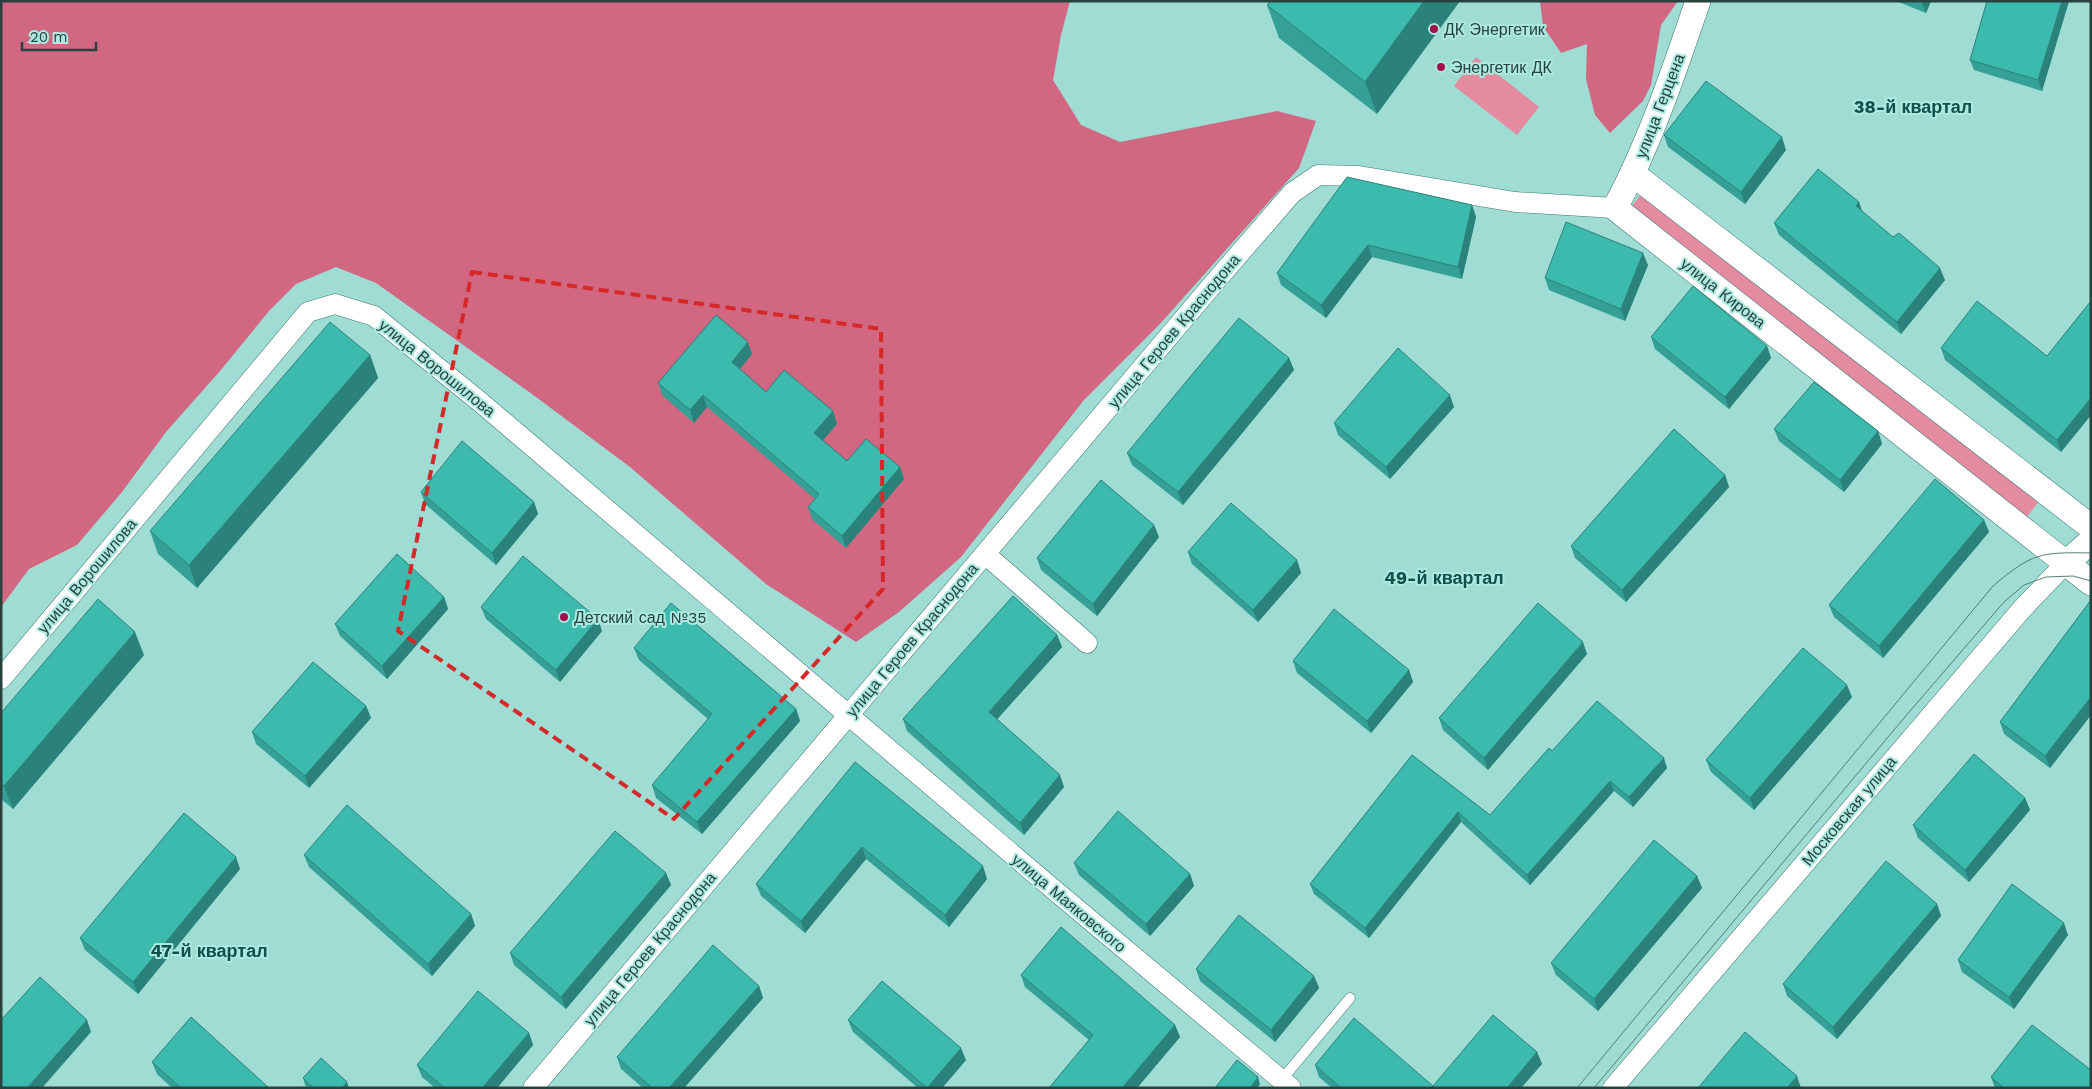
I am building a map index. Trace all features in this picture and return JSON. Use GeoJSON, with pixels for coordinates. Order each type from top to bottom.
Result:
{"type":"FeatureCollection","features":[{"type":"Feature","properties":{"kind":"street","name":"улица Герцена"},"geometry":{"type":"LineString","coordinates":[[1615,208],[1633,174],[1677,63],[1698,1]]}},
{"type":"Feature","properties":{"kind":"street"},"geometry":{"type":"LineString","coordinates":[[1633,174],[2091,527]]}},
{"type":"Feature","properties":{"kind":"street","name":"улица Героев Краснодона"},"geometry":{"type":"LineString","coordinates":[[533,1088],[1292,193],[1318,175],[1359,176],[1514,202],[1615,208]]}},
{"type":"Feature","properties":{"kind":"street","name":"улица Кирова"},"geometry":{"type":"LineString","coordinates":[[1615,208],[2091,583]]}},
{"type":"Feature","properties":{"kind":"street","name":"улица Ворошилова"},"geometry":{"type":"LineString","coordinates":[[1,679],[308,312],[335,304],[374,316],[850,715]]}},
{"type":"Feature","properties":{"kind":"street","name":"Московская улица"},"geometry":{"type":"LineString","coordinates":[[1613,1088],[2028,602],[2091,541]]}},
{"type":"Feature","properties":{"kind":"street"},"geometry":{"type":"LineString","coordinates":[[985,554],[1087,643]]}},
{"type":"Feature","properties":{"kind":"street","name":"улица Маяковского"},"geometry":{"type":"LineString","coordinates":[[850,715],[1283,1085]]}},
{"type":"Feature","properties":{"kind":"lane"},"geometry":{"type":"LineString","coordinates":[[1283,1085],[1350,998]]}},
{"type":"Feature","properties":{"kind":"highlighted area"},"geometry":{"type":"Polygon","coordinates":[[[472,272],[881,329],[883,589],[674,819],[398,631],[472,272]]]}},
{"type":"Feature","properties":{"kind":"shaded area"},"geometry":{"type":"Polygon","coordinates":[[[1,1],[1070,1],[1061,35],[1053,80],[1081,125],[1120,142],[1277,111],[1316,121],[1299,168],[1159,325],[1084,400],[961,557],[899,612],[856,642],[766,584],[630,467],[532,394],[376,283],[336,267],[296,284],[269,311],[220,371],[166,432],[122,492],[77,545],[29,569],[1,607],[1,1]]]}},
{"type":"Feature","properties":{"kind":"shaded area"},"geometry":{"type":"Polygon","coordinates":[[[1540,1],[1678,1],[1661,25],[1651,85],[1643,101],[1610,133],[1595,115],[1586,79],[1587,44],[1561,53],[1543,26],[1540,1]]]}},
{"type":"Feature","properties":{"kind":"shaded area"},"geometry":{"type":"Polygon","coordinates":[[[1476,57],[1539,107],[1517,135],[1454,86],[1476,57]]]}},
{"type":"Feature","properties":{"kind":"shaded area"},"geometry":{"type":"Polygon","coordinates":[[[1644,191],[2040,500],[2026,518],[1630,208],[1644,191]]]}},
{"type":"Feature","properties":{"kind":"building"},"geometry":{"type":"Polygon","coordinates":[[[1271,1],[1424,1],[1365,82],[1267,5],[1271,1]]]}},
{"type":"Feature","properties":{"kind":"building"},"geometry":{"type":"Polygon","coordinates":[[[1987,1],[2062,1],[2038,80],[1970,60],[1987,1]]]}},
{"type":"Feature","properties":{"kind":"building"},"geometry":{"type":"Polygon","coordinates":[[[1706,81],[1782,137],[1741,192],[1664,135],[1706,81]]]}},
{"type":"Feature","properties":{"kind":"building"},"geometry":{"type":"Polygon","coordinates":[[[1818,169],[1859,202],[1856,206],[1893,237],[1899,233],[1940,268],[1897,322],[1774,223],[1818,169]]]}},
{"type":"Feature","properties":{"kind":"building"},"geometry":{"type":"Polygon","coordinates":[[[1347,177],[1472,205],[1458,267],[1368,245],[1321,305],[1277,273],[1347,177]]]}},
{"type":"Feature","properties":{"kind":"building"},"geometry":{"type":"Polygon","coordinates":[[[1566,222],[1643,253],[1621,309],[1545,278],[1566,222]]]}},
{"type":"Feature","properties":{"kind":"building"},"geometry":{"type":"Polygon","coordinates":[[[1693,286],[1767,346],[1725,397],[1651,337],[1693,286]]]}},
{"type":"Feature","properties":{"kind":"building"},"geometry":{"type":"Polygon","coordinates":[[[1977,301],[2047,356],[2091,301],[2091,398],[2057,440],[1941,348],[1977,301]]]}},
{"type":"Feature","properties":{"kind":"building"},"geometry":{"type":"Polygon","coordinates":[[[716,315],[748,342],[732,362],[766,392],[784,370],[833,411],[814,433],[847,461],[866,439],[900,467],[842,536],[808,507],[819,494],[703,395],[690,410],[658,383],[716,315]]]}},
{"type":"Feature","properties":{"kind":"building"},"geometry":{"type":"Polygon","coordinates":[[[1239,318],[1289,358],[1178,492],[1127,453],[1239,318]]]}},
{"type":"Feature","properties":{"kind":"building"},"geometry":{"type":"Polygon","coordinates":[[[330,322],[370,355],[189,565],[150,531],[330,322]]]}},
{"type":"Feature","properties":{"kind":"building"},"geometry":{"type":"Polygon","coordinates":[[[1398,348],[1450,395],[1386,467],[1334,423],[1398,348]]]}},
{"type":"Feature","properties":{"kind":"building"},"geometry":{"type":"Polygon","coordinates":[[[1814,382],[1878,431],[1840,480],[1774,429],[1814,382]]]}},
{"type":"Feature","properties":{"kind":"building"},"geometry":{"type":"Polygon","coordinates":[[[1674,429],[1725,475],[1622,590],[1571,546],[1674,429]]]}},
{"type":"Feature","properties":{"kind":"building"},"geometry":{"type":"Polygon","coordinates":[[[462,441],[534,502],[492,553],[421,492],[462,441]]]}},
{"type":"Feature","properties":{"kind":"building"},"geometry":{"type":"Polygon","coordinates":[[[1935,479],[1984,520],[1879,646],[1829,605],[1935,479]]]}},
{"type":"Feature","properties":{"kind":"building"},"geometry":{"type":"Polygon","coordinates":[[[1101,480],[1154,525],[1093,604],[1037,558],[1101,480]]]}},
{"type":"Feature","properties":{"kind":"building"},"geometry":{"type":"Polygon","coordinates":[[[1231,503],[1297,560],[1253,610],[1188,552],[1231,503]]]}},
{"type":"Feature","properties":{"kind":"building"},"geometry":{"type":"Polygon","coordinates":[[[397,554],[444,597],[382,666],[335,624],[397,554]]]}},
{"type":"Feature","properties":{"kind":"building"},"geometry":{"type":"Polygon","coordinates":[[[523,556],[598,619],[556,670],[481,607],[523,556]]]}},
{"type":"Feature","properties":{"kind":"building"},"geometry":{"type":"Polygon","coordinates":[[[1013,596],[1057,635],[989,712],[1060,775],[1020,823],[903,719],[1013,596]]]}},
{"type":"Feature","properties":{"kind":"building"},"geometry":{"type":"Polygon","coordinates":[[[98,599],[135,632],[4,786],[1,783],[1,713],[98,599]]]}},
{"type":"Feature","properties":{"kind":"building"},"geometry":{"type":"Polygon","coordinates":[[[2091,600],[2091,697],[2045,756],[2000,722],[2091,600]]]}},
{"type":"Feature","properties":{"kind":"building"},"geometry":{"type":"Polygon","coordinates":[[[671,603],[796,709],[697,822],[652,785],[712,714],[634,648],[671,603]]]}},
{"type":"Feature","properties":{"kind":"building"},"geometry":{"type":"Polygon","coordinates":[[[1538,603],[1583,642],[1484,758],[1439,718],[1538,603]]]}},
{"type":"Feature","properties":{"kind":"building"},"geometry":{"type":"Polygon","coordinates":[[[1334,609],[1409,670],[1367,721],[1293,661],[1334,609]]]}},
{"type":"Feature","properties":{"kind":"building"},"geometry":{"type":"Polygon","coordinates":[[[1803,648],[1847,685],[1750,798],[1706,760],[1803,648]]]}},
{"type":"Feature","properties":{"kind":"building"},"geometry":{"type":"Polygon","coordinates":[[[313,662],[366,706],[305,776],[252,732],[313,662]]]}},
{"type":"Feature","properties":{"kind":"building"},"geometry":{"type":"Polygon","coordinates":[[[1597,701],[1664,758],[1629,797],[1610,781],[1527,875],[1458,812],[1365,928],[1310,884],[1412,755],[1490,815],[1549,748],[1552,751],[1597,701]]]}},
{"type":"Feature","properties":{"kind":"building"},"geometry":{"type":"Polygon","coordinates":[[[1974,754],[2025,798],[1965,870],[1913,825],[1974,754]]]}},
{"type":"Feature","properties":{"kind":"building"},"geometry":{"type":"Polygon","coordinates":[[[855,762],[983,866],[945,915],[862,847],[801,921],[756,884],[855,762]]]}},
{"type":"Feature","properties":{"kind":"building"},"geometry":{"type":"Polygon","coordinates":[[[347,805],[471,914],[428,964],[304,855],[347,805]]]}},
{"type":"Feature","properties":{"kind":"building"},"geometry":{"type":"Polygon","coordinates":[[[1118,811],[1190,874],[1146,924],[1074,863],[1118,811]]]}},
{"type":"Feature","properties":{"kind":"building"},"geometry":{"type":"Polygon","coordinates":[[[184,813],[236,857],[133,982],[80,938],[184,813]]]}},
{"type":"Feature","properties":{"kind":"building"},"geometry":{"type":"Polygon","coordinates":[[[615,831],[666,873],[561,997],[510,953],[615,831]]]}},
{"type":"Feature","properties":{"kind":"building"},"geometry":{"type":"Polygon","coordinates":[[[1654,840],[1697,876],[1594,999],[1551,963],[1654,840]]]}},
{"type":"Feature","properties":{"kind":"building"},"geometry":{"type":"Polygon","coordinates":[[[1886,861],[1937,904],[1833,1027],[1783,984],[1886,861]]]}},
{"type":"Feature","properties":{"kind":"building"},"geometry":{"type":"Polygon","coordinates":[[[2012,884],[2064,923],[2009,997],[1958,960],[2012,884]]]}},
{"type":"Feature","properties":{"kind":"building"},"geometry":{"type":"Polygon","coordinates":[[[1239,915],[1314,976],[1271,1030],[1196,969],[1239,915]]]}},
{"type":"Feature","properties":{"kind":"building"},"geometry":{"type":"Polygon","coordinates":[[[1061,927],[1175,1025],[1122,1088],[1049,1088],[1093,1035],[1021,975],[1061,927]]]}},
{"type":"Feature","properties":{"kind":"building"},"geometry":{"type":"Polygon","coordinates":[[[713,945],[759,986],[669,1088],[652,1088],[617,1057],[713,945]]]}},
{"type":"Feature","properties":{"kind":"building"},"geometry":{"type":"Polygon","coordinates":[[[40,977],[87,1020],[27,1088],[1,1088],[1,1020],[40,977]]]}},
{"type":"Feature","properties":{"kind":"building"},"geometry":{"type":"Polygon","coordinates":[[[882,981],[961,1048],[927,1088],[848,1020],[882,981]]]}},
{"type":"Feature","properties":{"kind":"building"},"geometry":{"type":"Polygon","coordinates":[[[478,991],[529,1033],[482,1088],[445,1088],[417,1065],[478,991]]]}},
{"type":"Feature","properties":{"kind":"building"},"geometry":{"type":"Polygon","coordinates":[[[1493,1015],[1537,1052],[1507,1088],[1341,1088],[1315,1065],[1354,1018],[1433,1086],[1493,1015]]]}},
{"type":"Feature","properties":{"kind":"building"},"geometry":{"type":"Polygon","coordinates":[[[191,1017],[269,1088],[181,1088],[152,1062],[191,1017]]]}},
{"type":"Feature","properties":{"kind":"building"},"geometry":{"type":"Polygon","coordinates":[[[2032,1025],[2091,1070],[2091,1088],[2004,1088],[1991,1077],[2032,1025]]]}},
{"type":"Feature","properties":{"kind":"building"},"geometry":{"type":"Polygon","coordinates":[[[1745,1032],[1797,1076],[1787,1088],[1698,1088],[1745,1032]]]}},
{"type":"Feature","properties":{"kind":"building"},"geometry":{"type":"Polygon","coordinates":[[[321,1058],[347,1082],[342,1088],[313,1088],[303,1078],[321,1058]]]}},
{"type":"Feature","properties":{"kind":"building"},"geometry":{"type":"Polygon","coordinates":[[[1237,1060],[1258,1077],[1250,1088],[1215,1088],[1237,1060]]]}},
{"type":"Feature","properties":{"kind":"tram line"},"geometry":{"type":"LineString","coordinates":[[1577,1088],[1993,586],[2018,567],[2037,557],[2060,553],[2091,553]]}},
{"type":"Feature","properties":{"kind":"tram line"},"geometry":{"type":"LineString","coordinates":[[1594,1088],[1904,718],[2004,602],[2024,585],[2046,577],[2073,576],[2091,581]]}},
{"type":"Feature","properties":{"kind":"place","name":"ДК Энергетик"},"geometry":{"type":"Point","coordinates":[1434,29]}},
{"type":"Feature","properties":{"kind":"place","name":"Энергетик ДК"},"geometry":{"type":"Point","coordinates":[1441,67]}},
{"type":"Feature","properties":{"kind":"place","name":"Детский сад №35"},"geometry":{"type":"Point","coordinates":[564,617]}},
{"type":"Feature","properties":{"kind":"district","name":"38-й квартал"},"geometry":{"type":"Point","coordinates":[1913,106]}},
{"type":"Feature","properties":{"kind":"district","name":"49-й квартал"},"geometry":{"type":"Point","coordinates":[1444,577]}},
{"type":"Feature","properties":{"kind":"district","name":"47-й квартал"},"geometry":{"type":"Point","coordinates":[209,950]}}]}
